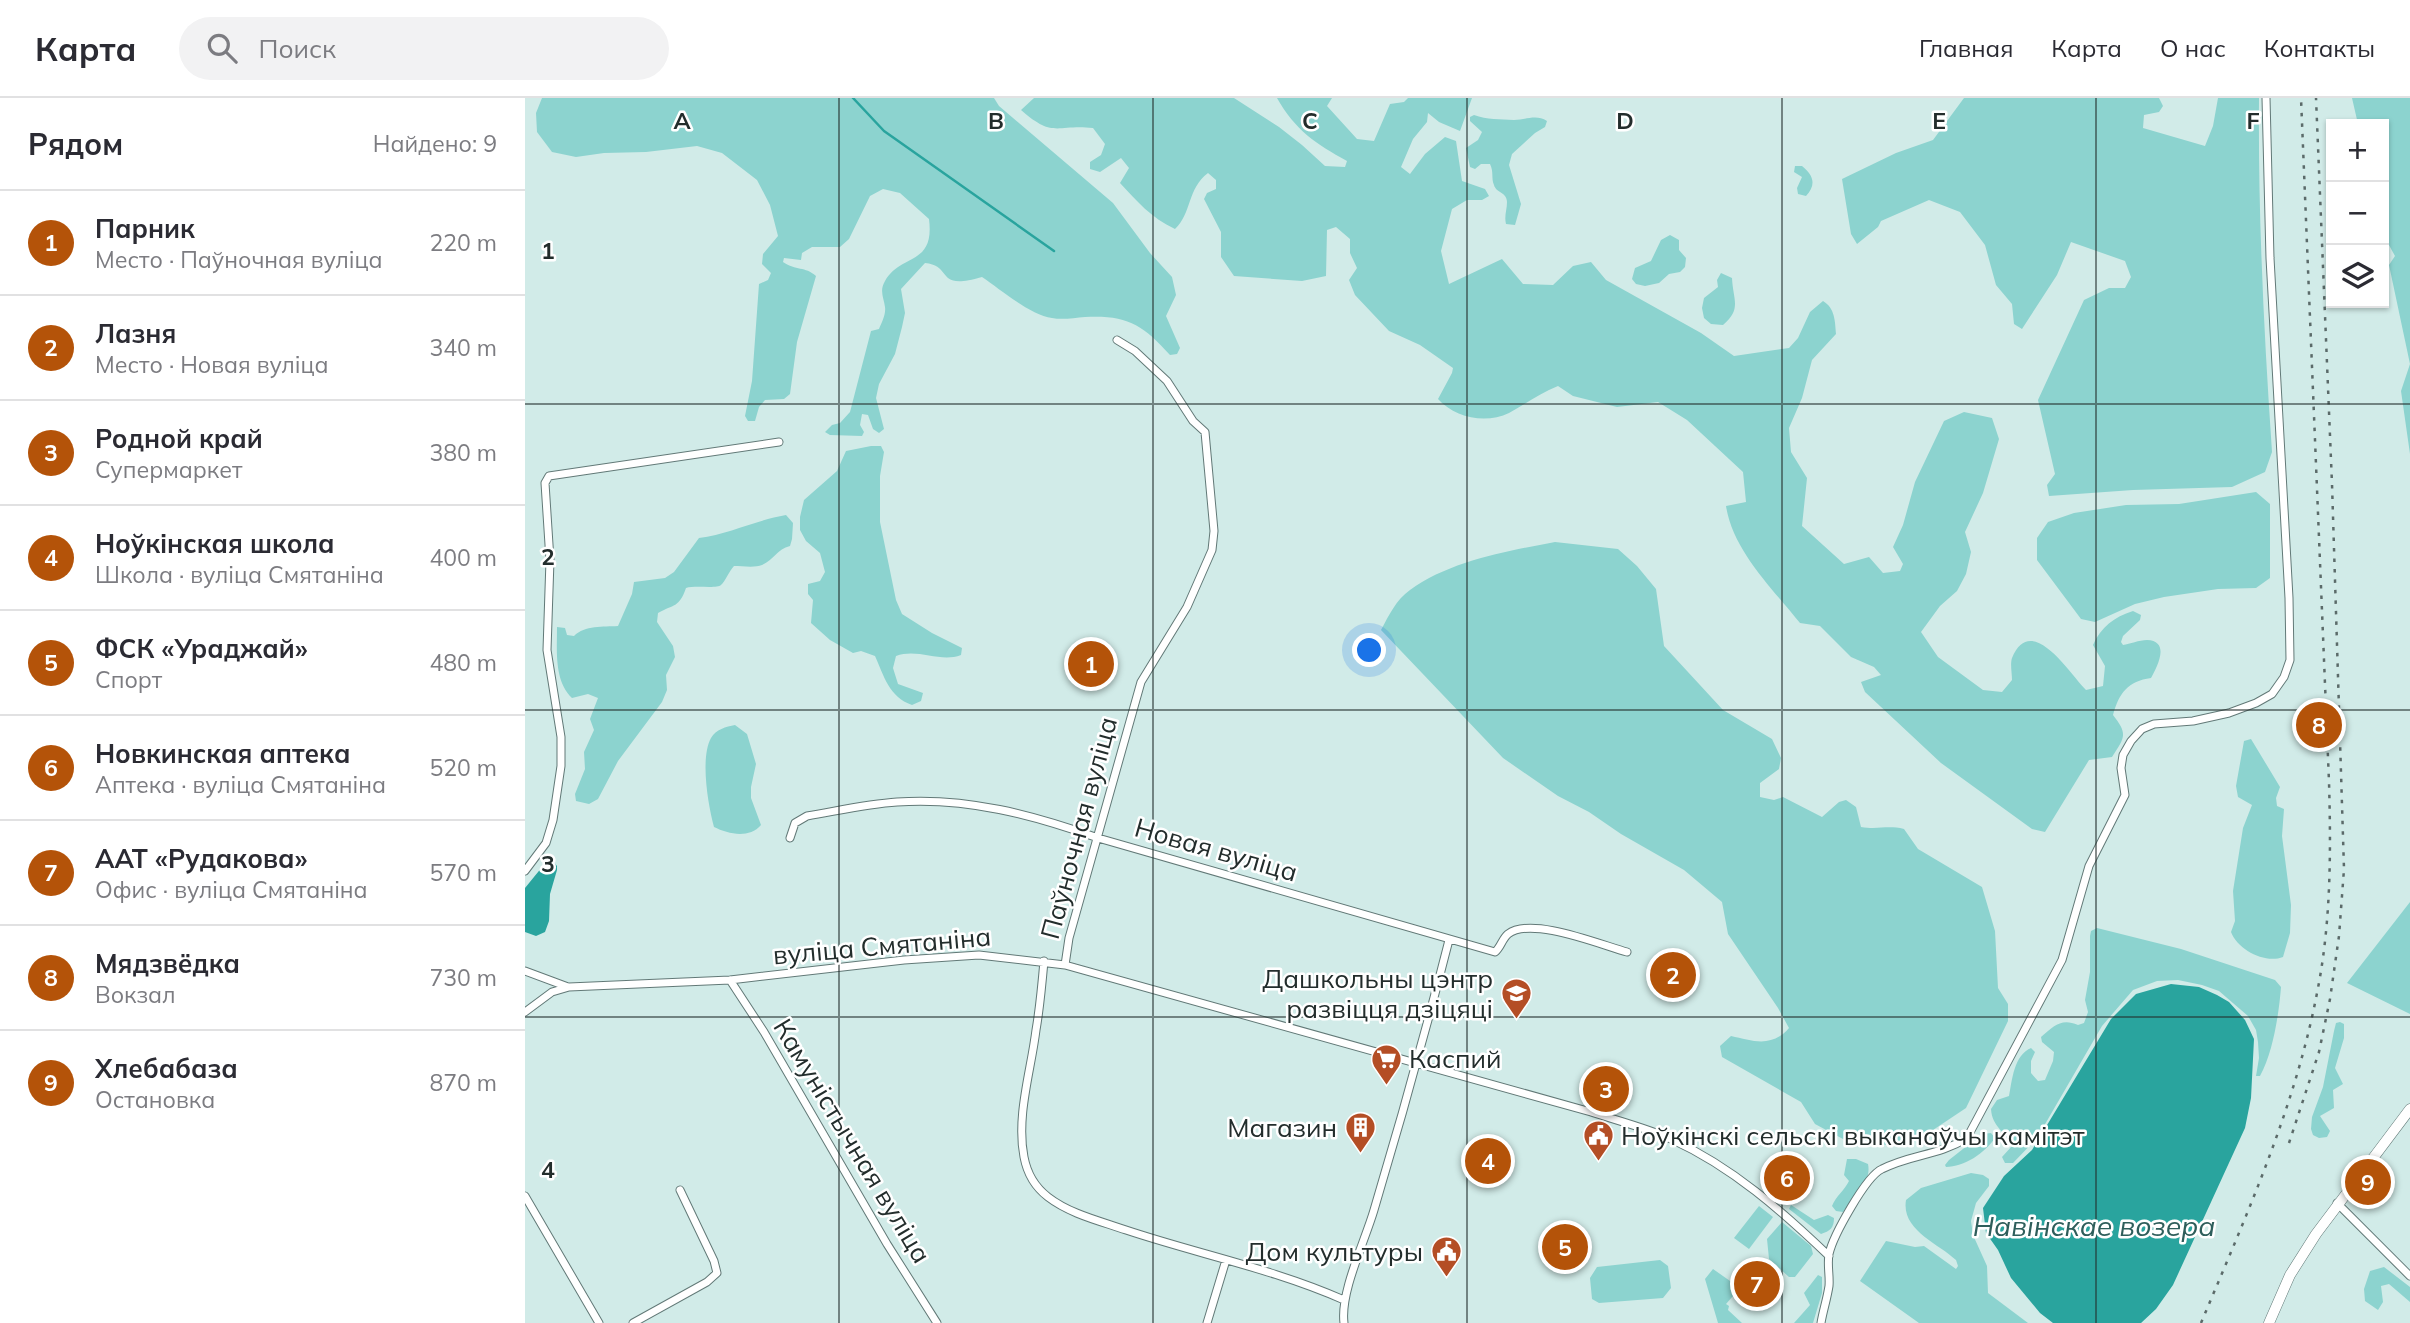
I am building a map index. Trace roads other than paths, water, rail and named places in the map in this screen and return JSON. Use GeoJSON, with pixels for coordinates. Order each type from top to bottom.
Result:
{"type":"FeatureCollection","features":[{"type":"Feature","properties":{"kind":"main road"},"geometry":{"type":"LineString","coordinates":[[2269,1323],[2290,1275],[2337,1203],[2410,1110]]}},
{"type":"Feature","properties":{"kind":"street"},"geometry":{"type":"LineString","coordinates":[[1821,1323],[1829,1284],[1829,1256],[1843,1221],[1878,1170],[1950,1148],[1967,1138],[2062,960],[2089,866],[2125,794],[2121,768],[2123,755],[2131,741],[2142,729],[2154,724],[2193,721],[2229,713],[2256,703],[2272,694],[2284,677],[2290,660],[2289,598],[2270,258],[2266,98]]}},
{"type":"Feature","properties":{"kind":"street","name":"Паўночная вуліца"},"geometry":{"type":"LineString","coordinates":[[1065,965],[1069,938],[1141,682],[1187,607],[1213,550],[1214,531],[1205,432],[1193,421],[1167,381],[1135,351],[1117,340]]}},
{"type":"Feature","properties":{"kind":"street"},"geometry":{"type":"LineString","coordinates":[[525,871],[546,843],[561,766],[561,737],[547,650],[550,560],[545,483],[549,476],[779,442]]}},
{"type":"Feature","properties":{"kind":"street","name":"Новая вуліца"},"geometry":{"type":"LineString","coordinates":[[790,838],[795,823],[807,816],[898,802],[969,803],[1055,823],[1098,838],[1495,952],[1506,935],[1518,930],[1549,929],[1627,952]]}},
{"type":"Feature","properties":{"kind":"street"},"geometry":{"type":"LineString","coordinates":[[1344,1323],[1344,1300],[1368,1232],[1418,1063],[1449,940]]}},
{"type":"Feature","properties":{"kind":"street","name":"вуліца Смятаніна"},"geometry":{"type":"LineString","coordinates":[[525,1012],[552,992],[569,987],[730,980],[953,956],[979,955],[1044,961],[1591,1112],[1672,1140],[1716,1163],[1765,1198],[1829,1256]]}},
{"type":"Feature","properties":{"kind":"street"},"geometry":{"type":"LineString","coordinates":[[1044,961],[1023,1110],[1023,1155],[1029,1174],[1037,1187],[1049,1198],[1078,1214],[1311,1285],[1344,1300]]}},
{"type":"Feature","properties":{"kind":"street"},"geometry":{"type":"LineString","coordinates":[[525,971],[569,987]]}},
{"type":"Feature","properties":{"kind":"street","name":"Камуністычная вуліца"},"geometry":{"type":"LineString","coordinates":[[730,980],[764,1032],[887,1244],[937,1323]]}},
{"type":"Feature","properties":{"kind":"street"},"geometry":{"type":"LineString","coordinates":[[633,1323],[707,1282],[717,1273],[680,1189]]}},
{"type":"Feature","properties":{"kind":"street"},"geometry":{"type":"LineString","coordinates":[[525,1196],[599,1323]]}},
{"type":"Feature","properties":{"kind":"street"},"geometry":{"type":"LineString","coordinates":[[2337,1203],[2410,1276]]}},
{"type":"Feature","properties":{"kind":"street"},"geometry":{"type":"LineString","coordinates":[[1207,1323],[1226,1260]]}},
{"type":"Feature","properties":{"kind":"water"},"geometry":{"type":"Polygon","coordinates":[[[547,861],[553,861],[557,870],[550,894],[549,921],[545,932],[536,936],[525,932],[525,888],[547,861]]]}},
{"type":"Feature","properties":{"kind":"water","name":"Навінскае возера"},"geometry":{"type":"Polygon","coordinates":[[[2171,984],[2199,987],[2217,995],[2229,1002],[2245,1020],[2254,1039],[2251,1098],[2245,1128],[2173,1285],[2156,1309],[2141,1323],[2053,1323],[2040,1313],[2011,1278],[1998,1250],[1986,1233],[1983,1208],[2004,1176],[2032,1150],[2111,1019],[2136,994],[2171,984]]]}},
{"type":"Feature","properties":{"kind":"waterway"},"geometry":{"type":"LineString","coordinates":[[853,98],[884,131],[1054,251]]}},
{"type":"Feature","properties":{"kind":"railway"},"geometry":{"type":"LineString","coordinates":[[2201,1323],[2268,1161],[2296,1078],[2308,1036],[2322,967],[2327,914],[2330,861],[2329,782],[2301,98]]}},
{"type":"Feature","properties":{"kind":"railway"},"geometry":{"type":"LineString","coordinates":[[2289,1143],[2319,1052],[2330,999],[2339,936],[2344,869],[2316,98]]}},
{"type":"Feature","properties":{"kind":"place","name":"Парник"},"geometry":{"type":"Point","coordinates":[1091,664]}},
{"type":"Feature","properties":{"kind":"place","name":"Мядзвёдка"},"geometry":{"type":"Point","coordinates":[2319,725]}},
{"type":"Feature","properties":{"kind":"place","name":"Лазня"},"geometry":{"type":"Point","coordinates":[1673,975]}},
{"type":"Feature","properties":{"kind":"place","name":"Дашкольны цэнтр развіцця дзіцяці"},"geometry":{"type":"Point","coordinates":[1516,1021]}},
{"type":"Feature","properties":{"kind":"place","name":"Каспий"},"geometry":{"type":"Point","coordinates":[1386,1086]}},
{"type":"Feature","properties":{"kind":"place","name":"Родной край"},"geometry":{"type":"Point","coordinates":[1606,1089]}},
{"type":"Feature","properties":{"kind":"place","name":"Магазин"},"geometry":{"type":"Point","coordinates":[1360,1155]}},
{"type":"Feature","properties":{"kind":"place","name":"Ноўкінская школа"},"geometry":{"type":"Point","coordinates":[1488,1161]}},
{"type":"Feature","properties":{"kind":"place","name":"Ноўкінскі сельскі выканаўчы камітэт"},"geometry":{"type":"Point","coordinates":[1598,1163]}},
{"type":"Feature","properties":{"kind":"place","name":"Новкинская аптека"},"geometry":{"type":"Point","coordinates":[1787,1178]}},
{"type":"Feature","properties":{"kind":"place","name":"Хлебабаза"},"geometry":{"type":"Point","coordinates":[2368,1182]}},
{"type":"Feature","properties":{"kind":"place","name":"ФСК «Ураджай»"},"geometry":{"type":"Point","coordinates":[1565,1247]}},
{"type":"Feature","properties":{"kind":"place","name":"Дом культуры"},"geometry":{"type":"Point","coordinates":[1446,1279]}},
{"type":"Feature","properties":{"kind":"place","name":"ААТ «Рудакова»"},"geometry":{"type":"Point","coordinates":[1757,1284]}}]}
